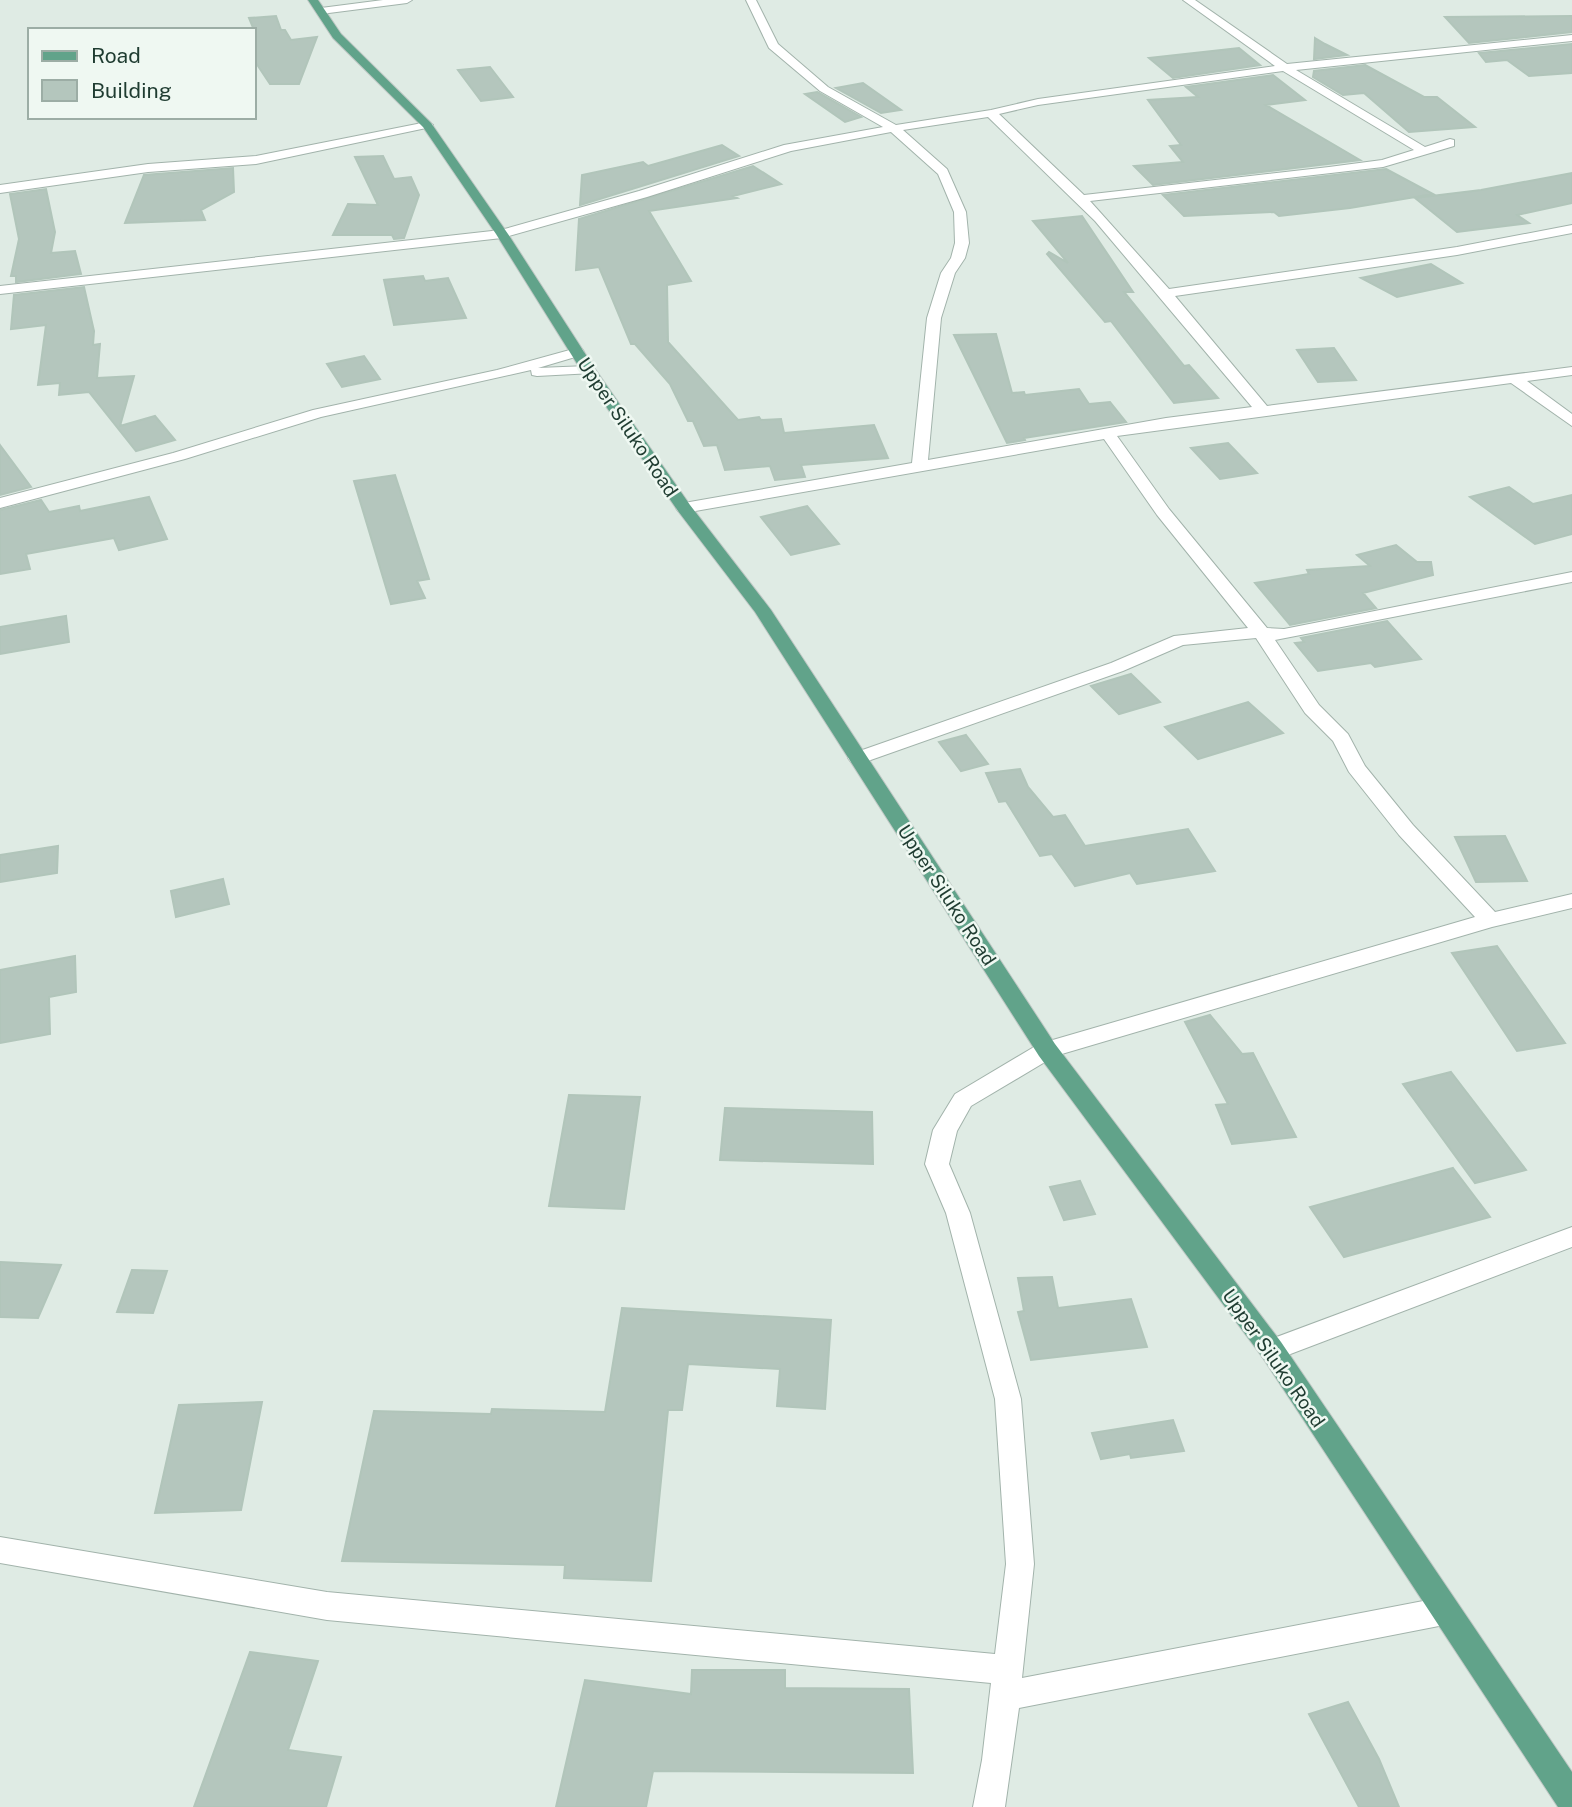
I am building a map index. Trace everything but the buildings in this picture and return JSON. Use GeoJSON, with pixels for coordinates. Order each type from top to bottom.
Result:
{"type":"FeatureCollection","features":[{"type":"Feature","properties":{"kind":"main road","name":"Upper Siluko Road"},"geometry":{"type":"LineString","coordinates":[[317,5],[337,36],[426,124],[502,234],[577,353],[684,508],[762,610],[1047,1050],[1272,1350],[1572,1800]]}},
{"type":"Feature","properties":{"kind":"street"},"geometry":{"type":"LineString","coordinates":[[317,5],[407,0]]}},
{"type":"Feature","properties":{"kind":"street"},"geometry":{"type":"LineString","coordinates":[[751,0],[773,46],[824,89],[892,127],[943,172],[960,212],[960,251],[948,273],[934,318],[919,468]]}},
{"type":"Feature","properties":{"kind":"street"},"geometry":{"type":"LineString","coordinates":[[1188,0],[1285,68],[1422,150]]}},
{"type":"Feature","properties":{"kind":"street"},"geometry":{"type":"LineString","coordinates":[[0,290],[502,234],[643,194],[788,148],[892,127],[991,113],[1038,102],[1285,68],[1572,37]]}},
{"type":"Feature","properties":{"kind":"street"},"geometry":{"type":"LineString","coordinates":[[991,113],[1033,149],[1167,293],[1263,411]]}},
{"type":"Feature","properties":{"kind":"street"},"geometry":{"type":"LineString","coordinates":[[0,189],[148,168],[256,160],[426,124]]}},
{"type":"Feature","properties":{"kind":"street"},"geometry":{"type":"LineString","coordinates":[[1078,199],[1383,163],[1451,143]]}},
{"type":"Feature","properties":{"kind":"street"},"geometry":{"type":"LineString","coordinates":[[1167,293],[1457,251],[1572,229]]}},
{"type":"Feature","properties":{"kind":"street"},"geometry":{"type":"LineString","coordinates":[[0,503],[179,456],[318,413],[500,374],[577,353]]}},
{"type":"Feature","properties":{"kind":"street"},"geometry":{"type":"LineString","coordinates":[[500,374],[577,353]]}},
{"type":"Feature","properties":{"kind":"street"},"geometry":{"type":"LineString","coordinates":[[684,508],[1108,434],[1512,377],[1572,371]]}},
{"type":"Feature","properties":{"kind":"street"},"geometry":{"type":"LineString","coordinates":[[1512,377],[1572,421]]}},
{"type":"Feature","properties":{"kind":"street"},"geometry":{"type":"LineString","coordinates":[[1108,434],[1163,512],[1261,632],[1312,709],[1341,738],[1356,768],[1406,830],[1490,920]]}},
{"type":"Feature","properties":{"kind":"street"},"geometry":{"type":"LineString","coordinates":[[858,758],[1117,667],[1180,640],[1261,632],[1284,634],[1572,577]]}},
{"type":"Feature","properties":{"kind":"street"},"geometry":{"type":"LineString","coordinates":[[989,1807],[1007,1683],[1020,1564],[1008,1399],[958,1213],[937,1164],[945,1130],[963,1100],[1047,1050],[1490,920],[1572,901]]}},
{"type":"Feature","properties":{"kind":"street"},"geometry":{"type":"LineString","coordinates":[[1272,1350],[1572,1237]]}},
{"type":"Feature","properties":{"kind":"street"},"geometry":{"type":"LineString","coordinates":[[0,1550],[327,1606],[1007,1683],[1444,1611]]}}]}
